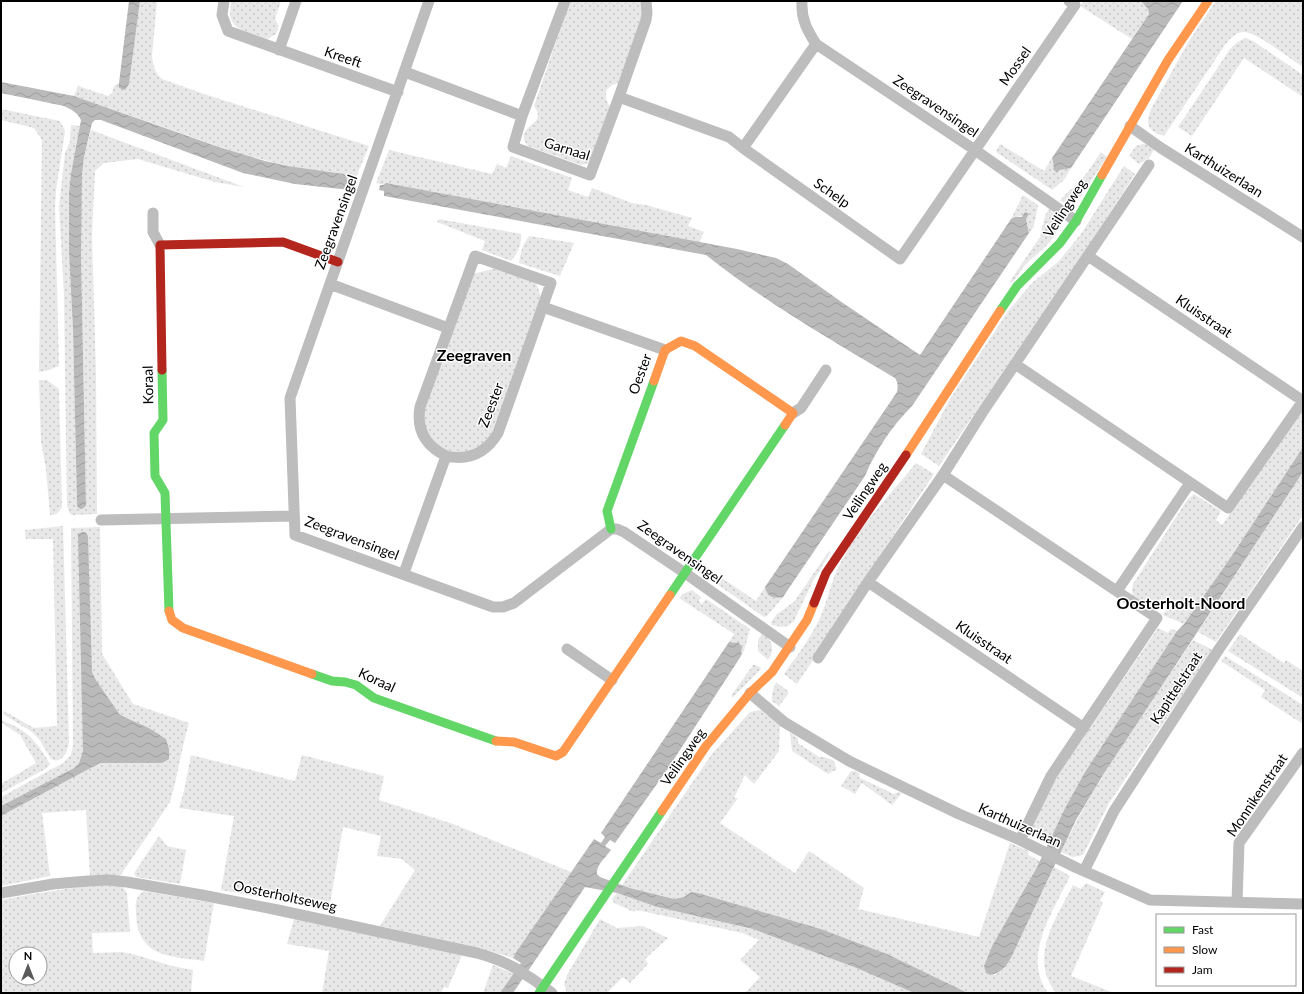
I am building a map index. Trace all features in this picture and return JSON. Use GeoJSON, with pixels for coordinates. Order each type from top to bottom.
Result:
{"type":"FeatureCollection","features":[{"type":"Feature","properties":{"kind":"street","name":"Kreeft"},"geometry":{"type":"LineString","coordinates":[[224,1],[222,15],[228,31],[398,92]]}},
{"type":"Feature","properties":{"kind":"street"},"geometry":{"type":"LineString","coordinates":[[279,50],[296,1]]}},
{"type":"Feature","properties":{"kind":"street","name":"Zeegravensingel"},"geometry":{"type":"LineString","coordinates":[[430,1],[290,398],[295,535],[493,606],[503,607],[514,603],[611,530],[617,529],[624,532],[685,572],[790,647]]}},
{"type":"Feature","properties":{"kind":"street","name":"Garnaal"},"geometry":{"type":"LineString","coordinates":[[565,1],[512,147],[590,175],[646,20],[646,1]]}},
{"type":"Feature","properties":{"kind":"street","name":"Zeegravensingel"},"geometry":{"type":"LineString","coordinates":[[802,1],[801,9],[806,28],[816,44],[975,150],[1076,221]]}},
{"type":"Feature","properties":{"kind":"street","name":"Mossel"},"geometry":{"type":"LineString","coordinates":[[975,150],[1075,5],[1069,1]]}},
{"type":"Feature","properties":{"kind":"street","name":"Veilingweg"},"geometry":{"type":"LineString","coordinates":[[544,991],[706,746],[750,693],[772,672],[790,647],[807,620],[826,574],[1003,306],[1018,286],[1060,243],[1076,221],[1168,60],[1208,1]]}},
{"type":"Feature","properties":{"kind":"street"},"geometry":{"type":"LineString","coordinates":[[619,97],[729,137],[743,148],[816,44]]}},
{"type":"Feature","properties":{"kind":"street"},"geometry":{"type":"LineString","coordinates":[[405,72],[522,116]]}},
{"type":"Feature","properties":{"kind":"street","name":"Karthuizerlaan"},"geometry":{"type":"LineString","coordinates":[[1130,126],[1161,148],[1303,237]]}},
{"type":"Feature","properties":{"kind":"street","name":"Schelp"},"geometry":{"type":"LineString","coordinates":[[743,148],[900,259],[975,150]]}},
{"type":"Feature","properties":{"kind":"street"},"geometry":{"type":"LineString","coordinates":[[818,658],[868,582],[943,475],[1015,364],[1149,165]]}},
{"type":"Feature","properties":{"kind":"street","name":"Koraal"},"geometry":{"type":"LineString","coordinates":[[153,213],[153,232],[160,245],[163,420],[154,433],[155,476],[165,493],[168,612],[174,622],[183,628],[332,681],[356,685],[370,695],[382,700],[496,741],[514,742],[556,756],[564,752],[685,572]]}},
{"type":"Feature","properties":{"kind":"street"},"geometry":{"type":"LineString","coordinates":[[160,245],[284,242],[338,262]]}},
{"type":"Feature","properties":{"kind":"street","name":"Zeester"},"geometry":{"type":"LineString","coordinates":[[475,256],[551,283],[498,433],[493,441],[480,453],[463,458],[446,456],[438,452],[425,440],[420,428],[420,407],[448,328],[475,256]]}},
{"type":"Feature","properties":{"kind":"street","name":"Kluisstraat"},"geometry":{"type":"LineString","coordinates":[[1015,364],[1228,508],[1303,401],[1088,256]]}},
{"type":"Feature","properties":{"kind":"street"},"geometry":{"type":"LineString","coordinates":[[330,284],[448,328]]}},
{"type":"Feature","properties":{"kind":"street"},"geometry":{"type":"LineString","coordinates":[[543,307],[665,350]]}},
{"type":"Feature","properties":{"kind":"street","name":"Oester"},"geometry":{"type":"LineString","coordinates":[[611,530],[607,511],[665,350],[681,341],[695,346],[793,413]]}},
{"type":"Feature","properties":{"kind":"street"},"geometry":{"type":"LineString","coordinates":[[685,572],[793,413],[801,408],[826,370]]}},
{"type":"Feature","properties":{"kind":"street"},"geometry":{"type":"LineString","coordinates":[[404,574],[446,456]]}},
{"type":"Feature","properties":{"kind":"street"},"geometry":{"type":"LineString","coordinates":[[943,475],[1158,618],[1051,776],[1020,840]]}},
{"type":"Feature","properties":{"kind":"street"},"geometry":{"type":"LineString","coordinates":[[1117,591],[1190,483]]}},
{"type":"Feature","properties":{"kind":"street"},"geometry":{"type":"LineString","coordinates":[[102,520],[294,516]]}},
{"type":"Feature","properties":{"kind":"street","name":"Kapittelstraat"},"geometry":{"type":"LineString","coordinates":[[1084,871],[1114,811],[1219,649],[1303,527]]}},
{"type":"Feature","properties":{"kind":"street","name":"Kluisstraat"},"geometry":{"type":"LineString","coordinates":[[868,582],[1084,728]]}},
{"type":"Feature","properties":{"kind":"street"},"geometry":{"type":"LineString","coordinates":[[567,649],[612,680]]}},
{"type":"Feature","properties":{"kind":"street","name":"Karthuizerlaan"},"geometry":{"type":"LineString","coordinates":[[750,693],[784,722],[849,761],[960,814],[1150,900],[1303,904]]}},
{"type":"Feature","properties":{"kind":"street","name":"Monnikenstraat"},"geometry":{"type":"LineString","coordinates":[[1236,902],[1239,844],[1303,753]]}},
{"type":"Feature","properties":{"kind":"street","name":"Oosterholtseweg"},"geometry":{"type":"LineString","coordinates":[[1,893],[53,884],[108,880],[209,896],[447,945],[493,958],[521,972],[544,991]]}},
{"type":"Feature","properties":{"kind":"shaded area"},"geometry":{"type":"Polygon","coordinates":[[[140,1],[157,1],[152,56],[155,69],[162,79],[204,94],[369,146],[355,180],[346,179],[344,174],[288,166],[241,154],[74,96],[78,86],[108,96],[112,93],[114,86],[119,83],[119,88],[129,84],[140,1]]]}},
{"type":"Feature","properties":{"kind":"shaded area"},"geometry":{"type":"Polygon","coordinates":[[[231,1],[281,1],[275,19],[279,26],[276,34],[267,39],[238,28],[231,20],[231,1]]]}},
{"type":"Feature","properties":{"kind":"shaded area"},"geometry":{"type":"Polygon","coordinates":[[[570,1],[640,1],[642,9],[641,20],[618,83],[607,89],[606,99],[610,107],[590,161],[587,164],[581,165],[528,146],[524,138],[525,131],[535,122],[538,117],[537,110],[534,106],[570,1]]]}},
{"type":"Feature","properties":{"kind":"shaded area"},"geometry":{"type":"Polygon","coordinates":[[[1084,1],[1141,1],[1148,9],[1149,14],[1132,39],[1080,6],[1084,1]]]}},
{"type":"Feature","properties":{"kind":"shaded area"},"geometry":{"type":"Polygon","coordinates":[[[1216,1],[1303,1],[1303,67],[1273,46],[1255,36],[1243,32],[1235,35],[1225,45],[1164,136],[1154,132],[1149,127],[1148,123],[1151,109],[1189,41],[1216,1]]]}},
{"type":"Feature","properties":{"kind":"shaded area"},"geometry":{"type":"Polygon","coordinates":[[[1245,38],[1253,41],[1303,75],[1303,97],[1244,58],[1192,136],[1178,127],[1230,49],[1236,43],[1245,38]]]}},
{"type":"Feature","properties":{"kind":"shaded area"},"geometry":{"type":"Polygon","coordinates":[[[1,109],[60,121],[65,131],[55,206],[59,366],[46,371],[39,372],[42,140],[34,128],[1,120],[1,109]]]}},
{"type":"Feature","properties":{"kind":"shaded area"},"geometry":{"type":"Polygon","coordinates":[[[71,125],[80,126],[69,192],[69,253],[73,329],[77,505],[80,509],[86,506],[81,193],[84,157],[91,130],[244,187],[215,182],[138,159],[104,163],[95,171],[92,236],[96,375],[97,514],[73,515],[70,514],[67,506],[64,296],[59,206],[65,153],[70,142],[71,125]]]}},
{"type":"Feature","properties":{"kind":"shaded area"},"geometry":{"type":"Polygon","coordinates":[[[1000,144],[1044,171],[1052,158],[1058,173],[1060,170],[1071,168],[1064,180],[1052,190],[996,152],[1000,144]]]}},
{"type":"Feature","properties":{"kind":"shaded area"},"geometry":{"type":"Polygon","coordinates":[[[1143,144],[1152,145],[1155,148],[1149,158],[1139,164],[1129,156],[1136,146],[1143,144]]]}},
{"type":"Feature","properties":{"kind":"shaded area"},"geometry":{"type":"Polygon","coordinates":[[[389,150],[492,174],[497,164],[506,168],[511,156],[572,178],[568,190],[588,197],[592,188],[632,203],[646,205],[692,218],[688,226],[704,232],[699,243],[386,183],[384,185],[376,183],[389,150]]]}},
{"type":"Feature","properties":{"kind":"shaded area"},"geometry":{"type":"Polygon","coordinates":[[[1101,152],[1107,157],[1080,197],[1070,202],[1060,201],[1083,178],[1101,152]]]}},
{"type":"Feature","properties":{"kind":"shaded area"},"geometry":{"type":"Polygon","coordinates":[[[1124,166],[1135,174],[1083,254],[939,466],[921,454],[950,399],[1009,310],[1033,282],[1058,262],[1081,234],[1124,166]]]}},
{"type":"Feature","properties":{"kind":"shaded area"},"geometry":{"type":"Polygon","coordinates":[[[1023,195],[1038,205],[1034,227],[1029,233],[1026,219],[1028,214],[1011,219],[1023,195]]]}},
{"type":"Feature","properties":{"kind":"shaded area"},"geometry":{"type":"Polygon","coordinates":[[[1049,209],[1056,216],[1058,224],[1057,231],[1047,245],[1027,263],[1012,283],[1010,281],[1040,237],[1044,219],[1049,209]]]}},
{"type":"Feature","properties":{"kind":"shaded area"},"geometry":{"type":"Polygon","coordinates":[[[439,219],[521,234],[519,248],[511,261],[482,250],[485,241],[437,222],[439,219]]]}},
{"type":"Feature","properties":{"kind":"shaded area"},"geometry":{"type":"Polygon","coordinates":[[[529,236],[574,243],[560,276],[519,263],[522,249],[529,236]]]}},
{"type":"Feature","properties":{"kind":"shaded area"},"geometry":{"type":"Polygon","coordinates":[[[496,268],[536,282],[541,297],[494,429],[482,444],[474,449],[457,453],[448,451],[440,447],[427,433],[424,412],[473,274],[496,268]]]}},
{"type":"Feature","properties":{"kind":"shaded area"},"geometry":{"type":"Polygon","coordinates":[[[39,380],[47,380],[59,389],[62,507],[58,513],[52,515],[50,515],[46,469],[41,442],[39,380]]]}},
{"type":"Feature","properties":{"kind":"shaded area"},"geometry":{"type":"Polygon","coordinates":[[[1303,412],[1303,447],[1231,557],[1184,624],[1163,615],[1169,607],[1161,602],[1155,609],[1133,596],[1133,584],[1187,500],[1194,494],[1221,511],[1216,520],[1222,525],[1294,421],[1303,412]]]}},
{"type":"Feature","properties":{"kind":"shaded area"},"geometry":{"type":"Polygon","coordinates":[[[916,463],[934,474],[814,655],[815,657],[797,684],[784,674],[803,648],[815,627],[822,613],[838,567],[858,534],[876,510],[916,463]]]}},
{"type":"Feature","properties":{"kind":"shaded area"},"geometry":{"type":"Polygon","coordinates":[[[1303,472],[1303,515],[1216,642],[1198,632],[1303,472]]]}},
{"type":"Feature","properties":{"kind":"shaded area"},"geometry":{"type":"Polygon","coordinates":[[[63,526],[69,742],[64,756],[61,759],[55,760],[51,759],[39,739],[32,732],[3,714],[4,711],[34,728],[57,726],[53,539],[26,539],[25,530],[63,526]]]}},
{"type":"Feature","properties":{"kind":"shaded area"},"geometry":{"type":"Polygon","coordinates":[[[100,527],[102,654],[133,704],[189,723],[173,792],[170,802],[120,876],[90,875],[86,810],[42,813],[50,876],[1,886],[1,816],[100,763],[162,763],[166,739],[149,728],[120,715],[96,680],[92,672],[91,664],[83,751],[79,763],[74,768],[1,806],[1,797],[63,763],[71,755],[73,745],[71,528],[100,527]]]}},
{"type":"Feature","properties":{"kind":"shaded area"},"geometry":{"type":"Polygon","coordinates":[[[829,551],[831,552],[813,581],[794,621],[788,626],[782,627],[772,625],[771,622],[777,614],[794,602],[829,551]]]}},
{"type":"Feature","properties":{"kind":"shaded area"},"geometry":{"type":"Polygon","coordinates":[[[702,565],[756,601],[765,587],[766,592],[775,598],[783,597],[767,616],[764,617],[704,575],[702,565]]]}},
{"type":"Feature","properties":{"kind":"shaded area"},"geometry":{"type":"Polygon","coordinates":[[[692,590],[701,597],[699,601],[702,604],[706,599],[750,629],[744,651],[741,656],[742,647],[734,642],[729,642],[734,634],[679,598],[683,594],[692,590]]]}},
{"type":"Feature","properties":{"kind":"shaded area"},"geometry":{"type":"Polygon","coordinates":[[[1158,628],[1168,633],[1171,629],[1177,631],[1085,772],[1048,843],[1037,839],[1035,831],[1032,828],[1052,784],[1158,628]]]}},
{"type":"Feature","properties":{"kind":"shaded area"},"geometry":{"type":"Polygon","coordinates":[[[762,634],[772,645],[772,652],[768,660],[758,651],[758,640],[762,634]]]}},
{"type":"Feature","properties":{"kind":"shaded area"},"geometry":{"type":"Polygon","coordinates":[[[1240,634],[1284,663],[1286,660],[1303,671],[1303,698],[1228,651],[1240,634]]]}},
{"type":"Feature","properties":{"kind":"shaded area"},"geometry":{"type":"Polygon","coordinates":[[[1193,640],[1213,650],[1109,803],[1083,855],[1073,857],[1061,852],[1106,770],[1193,640]]]}},
{"type":"Feature","properties":{"kind":"shaded area"},"geometry":{"type":"Polygon","coordinates":[[[1225,656],[1303,705],[1303,724],[1261,697],[1265,690],[1221,661],[1225,656]]]}},
{"type":"Feature","properties":{"kind":"shaded area"},"geometry":{"type":"Polygon","coordinates":[[[753,665],[761,668],[760,670],[733,697],[731,696],[753,665]]]}},
{"type":"Feature","properties":{"kind":"shaded area"},"geometry":{"type":"Polygon","coordinates":[[[776,682],[788,691],[788,694],[779,706],[772,701],[772,693],[776,682]]]}},
{"type":"Feature","properties":{"kind":"shaded area"},"geometry":{"type":"Polygon","coordinates":[[[761,710],[780,725],[779,751],[754,784],[745,775],[734,798],[738,798],[720,823],[795,873],[809,851],[864,888],[858,909],[979,937],[1010,843],[1029,851],[1028,855],[1040,861],[992,946],[984,966],[990,975],[995,975],[1002,970],[1010,960],[1054,867],[1070,876],[1049,918],[1039,949],[1038,964],[1041,979],[1048,993],[968,993],[887,954],[821,929],[698,893],[691,892],[684,897],[674,899],[622,885],[712,754],[750,712],[761,710]]]}},
{"type":"Feature","properties":{"kind":"shaded area"},"geometry":{"type":"Polygon","coordinates":[[[1,720],[18,728],[30,737],[40,748],[50,764],[47,768],[1,793],[1,784],[36,763],[20,735],[2,723],[1,720]]]}},
{"type":"Feature","properties":{"kind":"shaded area"},"geometry":{"type":"Polygon","coordinates":[[[790,733],[798,738],[798,743],[819,757],[833,760],[837,769],[828,774],[792,751],[790,733]]]}},
{"type":"Feature","properties":{"kind":"shaded area"},"geometry":{"type":"Polygon","coordinates":[[[191,755],[295,781],[302,755],[384,776],[379,800],[453,824],[571,872],[513,958],[476,947],[380,926],[415,870],[402,859],[377,856],[381,836],[343,827],[329,910],[221,890],[234,816],[179,808],[191,755]]]}},
{"type":"Feature","properties":{"kind":"shaded area"},"geometry":{"type":"Polygon","coordinates":[[[851,771],[859,773],[860,778],[894,794],[899,792],[902,793],[892,805],[862,783],[855,794],[841,786],[851,771]]]}},
{"type":"Feature","properties":{"kind":"shaded area"},"geometry":{"type":"Polygon","coordinates":[[[159,836],[167,846],[186,850],[180,884],[136,877],[134,873],[159,836]]]}},
{"type":"Feature","properties":{"kind":"shaded area"},"geometry":{"type":"Polygon","coordinates":[[[1086,883],[1105,892],[1100,901],[1103,903],[1071,976],[1114,993],[1056,993],[1048,979],[1044,966],[1048,938],[1059,911],[1073,885],[1081,889],[1086,883]]]}},
{"type":"Feature","properties":{"kind":"shaded area"},"geometry":{"type":"Polygon","coordinates":[[[92,885],[122,886],[127,893],[130,932],[92,933],[93,953],[122,952],[172,966],[193,970],[191,993],[1,993],[1,900],[92,885]]]}},
{"type":"Feature","properties":{"kind":"shaded area"},"geometry":{"type":"Polygon","coordinates":[[[144,891],[214,903],[204,961],[178,958],[157,952],[148,946],[142,938],[138,927],[136,909],[138,897],[144,891]]]}},
{"type":"Feature","properties":{"kind":"shaded area"},"geometry":{"type":"Polygon","coordinates":[[[617,893],[657,907],[753,929],[859,969],[914,993],[745,993],[760,977],[740,960],[759,940],[742,933],[637,910],[634,912],[614,903],[612,899],[617,893]]]}},
{"type":"Feature","properties":{"kind":"shaded area"},"geometry":{"type":"Polygon","coordinates":[[[294,919],[462,955],[448,988],[444,987],[441,993],[322,993],[329,951],[287,944],[294,919]]]}},
{"type":"Feature","properties":{"kind":"shaded area"},"geometry":{"type":"Polygon","coordinates":[[[600,919],[617,928],[643,926],[668,938],[645,959],[648,964],[630,983],[623,977],[607,993],[567,993],[564,984],[567,975],[600,919]]]}},
{"type":"Feature","properties":{"kind":"shaded area"},"geometry":{"type":"Polygon","coordinates":[[[493,965],[514,974],[500,993],[483,993],[493,965]]]}},
{"type":"Feature","properties":{"kind":"water"},"geometry":{"type":"Polygon","coordinates":[[[129,1],[140,1],[129,84],[125,90],[119,88],[119,83],[129,1]]]}},
{"type":"Feature","properties":{"kind":"water"},"geometry":{"type":"Polygon","coordinates":[[[1141,1],[1183,1],[1071,168],[1060,170],[1057,173],[1053,169],[1052,158],[1149,14],[1148,9],[1141,1]]]}},
{"type":"Feature","properties":{"kind":"water"},"geometry":{"type":"Polygon","coordinates":[[[1,82],[74,96],[219,147],[265,161],[344,174],[346,179],[350,180],[350,184],[346,184],[344,189],[341,189],[295,184],[243,173],[101,120],[95,120],[92,123],[84,157],[82,175],[81,253],[86,506],[82,509],[77,506],[73,329],[69,253],[69,192],[81,120],[76,113],[64,106],[1,93],[1,82]]]}},
{"type":"Feature","properties":{"kind":"water"},"geometry":{"type":"Polygon","coordinates":[[[386,183],[737,249],[776,258],[788,264],[920,355],[1011,219],[1015,217],[1022,217],[1025,212],[1029,214],[1026,219],[1029,233],[912,406],[885,439],[865,476],[783,597],[776,598],[767,593],[765,587],[897,392],[898,385],[895,378],[751,289],[706,255],[384,196],[384,191],[379,190],[380,185],[384,185],[386,183]]]}},
{"type":"Feature","properties":{"kind":"water"},"geometry":{"type":"Polygon","coordinates":[[[1303,447],[1303,472],[1103,775],[1076,820],[1008,963],[996,974],[990,975],[986,973],[984,966],[992,946],[1037,867],[1065,808],[1085,772],[1177,631],[1184,624],[1231,557],[1303,447]]]}},
{"type":"Feature","properties":{"kind":"water"},"geometry":{"type":"Polygon","coordinates":[[[85,532],[88,536],[92,672],[120,715],[149,728],[166,739],[169,749],[169,759],[162,763],[100,763],[1,816],[1,806],[74,768],[79,763],[83,751],[78,534],[85,532]]]}},
{"type":"Feature","properties":{"kind":"water"},"geometry":{"type":"Polygon","coordinates":[[[729,642],[739,643],[742,647],[741,656],[669,767],[615,843],[610,840],[605,846],[611,850],[598,867],[597,874],[600,877],[630,888],[674,899],[684,897],[691,892],[698,893],[821,929],[887,954],[968,993],[914,993],[859,969],[753,929],[657,907],[617,893],[585,887],[513,993],[500,993],[521,963],[513,958],[517,951],[594,839],[601,843],[605,837],[601,833],[729,642]]]}},
{"type":"Feature","properties":{"kind":"traffic: fast"},"geometry":{"type":"LineString","coordinates":[[1000,311],[1017,286],[1060,243],[1076,221],[1102,175]]}},
{"type":"Feature","properties":{"kind":"traffic: fast"},"geometry":{"type":"LineString","coordinates":[[162,370],[163,420],[154,433],[155,476],[165,493],[169,611]]}},
{"type":"Feature","properties":{"kind":"traffic: fast"},"geometry":{"type":"LineString","coordinates":[[611,529],[607,511],[654,381]]}},
{"type":"Feature","properties":{"kind":"traffic: fast"},"geometry":{"type":"LineString","coordinates":[[670,595],[785,425]]}},
{"type":"Feature","properties":{"kind":"traffic: fast"},"geometry":{"type":"LineString","coordinates":[[312,674],[332,681],[356,685],[374,698],[496,741]]}},
{"type":"Feature","properties":{"kind":"traffic: fast"},"geometry":{"type":"LineString","coordinates":[[539,993],[662,811]]}},
{"type":"Feature","properties":{"kind":"traffic: slow"},"geometry":{"type":"LineString","coordinates":[[1102,175],[1168,60],[1208,1]]}},
{"type":"Feature","properties":{"kind":"traffic: slow"},"geometry":{"type":"LineString","coordinates":[[906,455],[1000,311]]}},
{"type":"Feature","properties":{"kind":"traffic: slow"},"geometry":{"type":"LineString","coordinates":[[654,381],[665,350],[681,341],[695,346],[793,413],[785,425]]}},
{"type":"Feature","properties":{"kind":"traffic: slow"},"geometry":{"type":"LineString","coordinates":[[496,741],[514,742],[556,756],[563,752],[670,595]]}},
{"type":"Feature","properties":{"kind":"traffic: slow"},"geometry":{"type":"LineString","coordinates":[[662,811],[706,746],[750,693],[772,672],[807,620],[814,603]]}},
{"type":"Feature","properties":{"kind":"traffic: slow"},"geometry":{"type":"LineString","coordinates":[[169,611],[172,620],[183,628],[312,674]]}},
{"type":"Feature","properties":{"kind":"traffic: jam"},"geometry":{"type":"LineString","coordinates":[[162,370],[160,245],[283,242],[338,262]]}},
{"type":"Feature","properties":{"kind":"traffic: jam"},"geometry":{"type":"LineString","coordinates":[[814,603],[826,573],[906,455]]}},
{"type":"Feature","properties":{"kind":"district","name":"Zeegraven"},"geometry":{"type":"Point","coordinates":[474,355]}},
{"type":"Feature","properties":{"kind":"district","name":"Oosterholt-Noord"},"geometry":{"type":"Point","coordinates":[1181,603]}}]}
